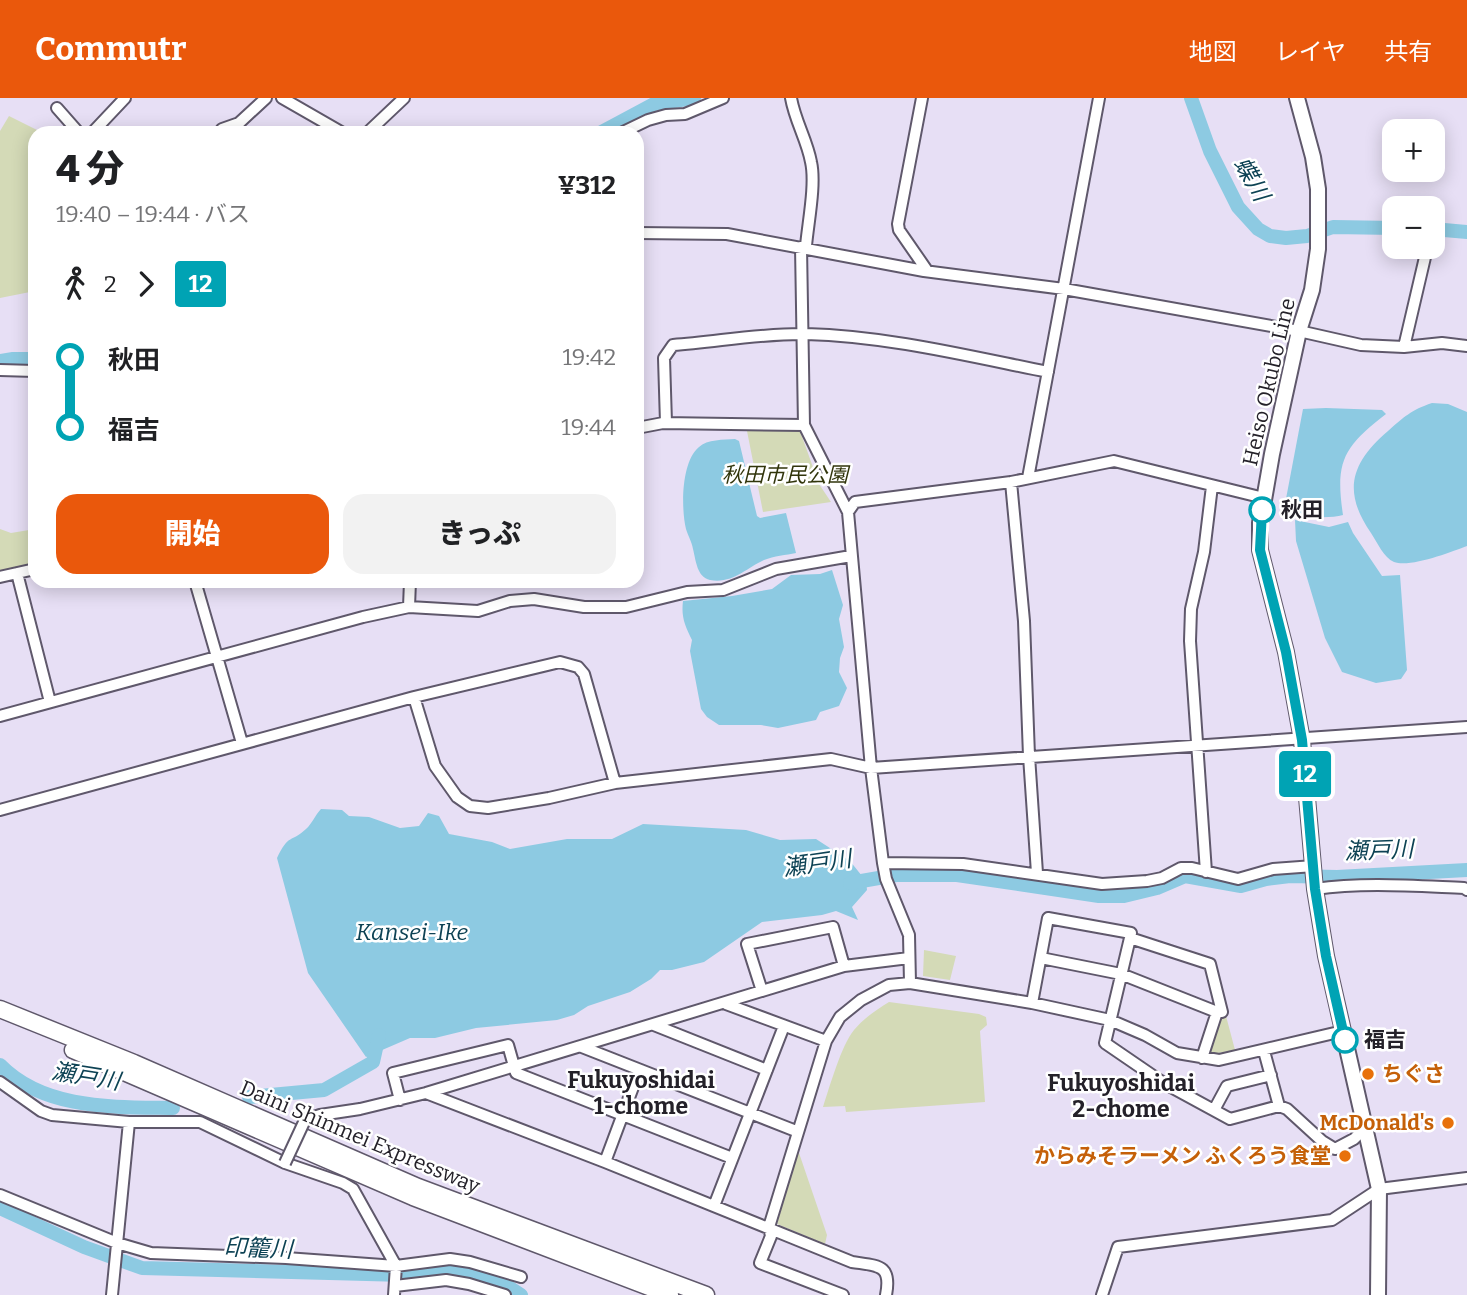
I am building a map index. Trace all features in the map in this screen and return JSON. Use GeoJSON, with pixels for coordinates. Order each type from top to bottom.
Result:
{"type":"FeatureCollection","features":[{"type":"Feature","properties":{"kind":"highway","name":"Daini Shinmei Expressway"},"geometry":{"type":"LineString","coordinates":[[0,1009],[134,1063],[418,1187],[706,1295]]}},
{"type":"Feature","properties":{"kind":"highway","name":"Daini Shinmei Expressway"},"geometry":{"type":"LineString","coordinates":[[0,1020],[413,1197],[670,1295]]}},
{"type":"Feature","properties":{"kind":"main road","name":"Heiso Okubo Line"},"geometry":{"type":"LineString","coordinates":[[1300,99],[1318,189],[1318,243],[1312,290],[1299,331],[1264,498],[1260,550],[1286,652],[1302,740],[1326,956],[1379,1189],[1378,1295]]}},
{"type":"Feature","properties":{"kind":"street"},"geometry":{"type":"LineString","coordinates":[[99,126],[125,98]]}},
{"type":"Feature","properties":{"kind":"street"},"geometry":{"type":"LineString","coordinates":[[232,126],[239,123],[266,98]]}},
{"type":"Feature","properties":{"kind":"street"},"geometry":{"type":"LineString","coordinates":[[282,98],[331,126]]}},
{"type":"Feature","properties":{"kind":"street"},"geometry":{"type":"LineString","coordinates":[[374,126],[404,98]]}},
{"type":"Feature","properties":{"kind":"street"},"geometry":{"type":"LineString","coordinates":[[636,126],[666,115],[685,114],[723,98]]}},
{"type":"Feature","properties":{"kind":"street"},"geometry":{"type":"LineString","coordinates":[[791,98],[811,162],[806,246],[801,247]]}},
{"type":"Feature","properties":{"kind":"street"},"geometry":{"type":"LineString","coordinates":[[922,98],[898,224],[899,230],[926,270]]}},
{"type":"Feature","properties":{"kind":"street"},"geometry":{"type":"LineString","coordinates":[[1028,478],[1099,98]]}},
{"type":"Feature","properties":{"kind":"street"},"geometry":{"type":"LineString","coordinates":[[57,108],[73,126]]}},
{"type":"Feature","properties":{"kind":"street"},"geometry":{"type":"LineString","coordinates":[[644,233],[727,234],[926,270],[1063,289],[1299,331],[1361,345],[1404,347],[1442,343],[1467,346]]}},
{"type":"Feature","properties":{"kind":"street"},"geometry":{"type":"LineString","coordinates":[[801,247],[804,425],[848,513],[870,768],[886,879],[909,935],[910,983]]}},
{"type":"Feature","properties":{"kind":"street"},"geometry":{"type":"LineString","coordinates":[[1404,347],[1425,259]]}},
{"type":"Feature","properties":{"kind":"street"},"geometry":{"type":"LineString","coordinates":[[666,423],[664,358],[673,345],[803,334],[843,336],[917,346],[1048,372]]}},
{"type":"Feature","properties":{"kind":"street"},"geometry":{"type":"LineString","coordinates":[[0,370],[28,371]]}},
{"type":"Feature","properties":{"kind":"street"},"geometry":{"type":"LineString","coordinates":[[644,427],[666,423],[804,425]]}},
{"type":"Feature","properties":{"kind":"street"},"geometry":{"type":"LineString","coordinates":[[848,513],[855,502],[1011,482],[1114,461],[1264,498]]}},
{"type":"Feature","properties":{"kind":"street"},"geometry":{"type":"LineString","coordinates":[[1011,482],[1024,621],[1028,756],[1037,873]]}},
{"type":"Feature","properties":{"kind":"street"},"geometry":{"type":"LineString","coordinates":[[1206,872],[1190,640],[1191,609],[1204,552],[1212,486]]}},
{"type":"Feature","properties":{"kind":"street"},"geometry":{"type":"LineString","coordinates":[[0,716],[363,617],[409,607],[478,611],[510,601],[534,599],[584,607],[626,607],[687,592],[723,590],[776,569],[851,556]]}},
{"type":"Feature","properties":{"kind":"street"},"geometry":{"type":"LineString","coordinates":[[0,577],[28,571]]}},
{"type":"Feature","properties":{"kind":"street"},"geometry":{"type":"LineString","coordinates":[[17,573],[50,702]]}},
{"type":"Feature","properties":{"kind":"street"},"geometry":{"type":"LineString","coordinates":[[197,588],[242,743]]}},
{"type":"Feature","properties":{"kind":"street"},"geometry":{"type":"LineString","coordinates":[[409,607],[410,588]]}},
{"type":"Feature","properties":{"kind":"street"},"geometry":{"type":"LineString","coordinates":[[0,810],[414,697],[559,662],[578,667],[584,674],[615,783]]}},
{"type":"Feature","properties":{"kind":"street"},"geometry":{"type":"LineString","coordinates":[[414,697],[435,766],[457,797],[470,806],[488,808],[615,783],[831,759],[870,768],[1467,727]]}},
{"type":"Feature","properties":{"kind":"street"},"geometry":{"type":"LineString","coordinates":[[883,863],[962,863],[1102,884],[1147,881],[1192,868],[1238,879],[1273,869],[1315,876],[1332,887],[1417,886],[1467,890]]}},
{"type":"Feature","properties":{"kind":"street"},"geometry":{"type":"LineString","coordinates":[[1032,1003],[1048,918],[1131,933],[1105,1043],[1162,1082],[1230,1119],[1279,1106],[1287,1109],[1322,1141],[1335,1149],[1354,1139],[1365,1128]]}},
{"type":"Feature","properties":{"kind":"street"},"geometry":{"type":"LineString","coordinates":[[762,991],[747,944],[833,927],[844,966]]}},
{"type":"Feature","properties":{"kind":"street"},"geometry":{"type":"LineString","coordinates":[[1041,958],[1121,974],[1222,1012],[1210,964],[1130,938]]}},
{"type":"Feature","properties":{"kind":"street"},"geometry":{"type":"LineString","coordinates":[[285,1163],[305,1120],[426,1093],[844,966],[909,958]]}},
{"type":"Feature","properties":{"kind":"street"},"geometry":{"type":"LineString","coordinates":[[843,1295],[760,1263],[771,1236],[769,1227],[796,1131],[826,1041],[840,1017],[861,1000],[889,985],[910,983],[1032,1003],[1110,1020],[1177,1053],[1219,1060],[1343,1031]]}},
{"type":"Feature","properties":{"kind":"street"},"geometry":{"type":"LineString","coordinates":[[726,1003],[826,1041]]}},
{"type":"Feature","properties":{"kind":"street"},"geometry":{"type":"LineString","coordinates":[[1202,1058],[1217,1012]]}},
{"type":"Feature","properties":{"kind":"street"},"geometry":{"type":"LineString","coordinates":[[654,1025],[766,1070]]}},
{"type":"Feature","properties":{"kind":"street"},"geometry":{"type":"LineString","coordinates":[[714,1206],[784,1026]]}},
{"type":"Feature","properties":{"kind":"street"},"geometry":{"type":"LineString","coordinates":[[400,1100],[393,1073],[508,1045],[516,1073],[732,1158]]}},
{"type":"Feature","properties":{"kind":"street"},"geometry":{"type":"LineString","coordinates":[[582,1047],[749,1115],[796,1131]]}},
{"type":"Feature","properties":{"kind":"street"},"geometry":{"type":"LineString","coordinates":[[1264,1051],[1279,1106]]}},
{"type":"Feature","properties":{"kind":"street"},"geometry":{"type":"LineString","coordinates":[[605,1162],[639,1071]]}},
{"type":"Feature","properties":{"kind":"street"},"geometry":{"type":"LineString","coordinates":[[1214,1110],[1227,1086],[1271,1075]]}},
{"type":"Feature","properties":{"kind":"street"},"geometry":{"type":"LineString","coordinates":[[0,1082],[41,1111],[52,1115],[129,1122],[200,1122],[285,1163],[353,1189],[397,1266],[395,1290],[446,1280],[505,1295]]}},
{"type":"Feature","properties":{"kind":"street"},"geometry":{"type":"LineString","coordinates":[[426,1093],[852,1262],[879,1266],[887,1272],[889,1279],[886,1295]]}},
{"type":"Feature","properties":{"kind":"street"},"geometry":{"type":"LineString","coordinates":[[112,1295],[129,1122]]}},
{"type":"Feature","properties":{"kind":"street"},"geometry":{"type":"LineString","coordinates":[[1102,1295],[1118,1247],[1332,1220],[1379,1189],[1467,1178]]}},
{"type":"Feature","properties":{"kind":"street"},"geometry":{"type":"LineString","coordinates":[[0,1195],[117,1244],[151,1253],[286,1258],[397,1266],[450,1259],[521,1277]]}},
{"type":"Feature","properties":{"kind":"green space"},"geometry":{"type":"Polygon","coordinates":[[[9,116],[29,126],[28,292],[0,298],[0,131],[9,116]]]}},
{"type":"Feature","properties":{"kind":"green space","name":"秋田市民公園"},"geometry":{"type":"Polygon","coordinates":[[[747,431],[800,431],[819,484],[831,502],[763,512],[747,431]]]}},
{"type":"Feature","properties":{"kind":"green space"},"geometry":{"type":"Polygon","coordinates":[[[0,529],[11,533],[28,530],[28,565],[0,572],[0,529]]]}},
{"type":"Feature","properties":{"kind":"green space"},"geometry":{"type":"Polygon","coordinates":[[[924,950],[956,956],[950,980],[923,976],[924,950]]]}},
{"type":"Feature","properties":{"kind":"green space"},"geometry":{"type":"Polygon","coordinates":[[[889,1002],[986,1017],[987,1025],[980,1031],[985,1102],[846,1112],[845,1106],[823,1107],[849,1037],[866,1018],[889,1002]]]}},
{"type":"Feature","properties":{"kind":"green space"},"geometry":{"type":"Polygon","coordinates":[[[1226,1016],[1235,1050],[1212,1054],[1210,1051],[1218,1017],[1226,1016]]]}},
{"type":"Feature","properties":{"kind":"green space"},"geometry":{"type":"Polygon","coordinates":[[[798,1150],[827,1235],[825,1244],[777,1224],[798,1150]]]}},
{"type":"Feature","properties":{"kind":"water"},"geometry":{"type":"Polygon","coordinates":[[[1432,403],[1448,404],[1467,412],[1467,546],[1420,561],[1394,562],[1384,553],[1362,518],[1356,504],[1355,478],[1359,466],[1375,443],[1408,414],[1432,403]]]}},
{"type":"Feature","properties":{"kind":"water"},"geometry":{"type":"Polygon","coordinates":[[[1303,409],[1382,410],[1386,414],[1360,436],[1345,457],[1340,482],[1343,515],[1312,517],[1296,513],[1285,504],[1303,409]]]}},
{"type":"Feature","properties":{"kind":"water"},"geometry":{"type":"Polygon","coordinates":[[[735,439],[739,441],[757,516],[760,518],[786,513],[796,553],[764,560],[726,580],[710,580],[700,572],[686,529],[683,498],[686,474],[693,454],[702,444],[735,439]]]}},
{"type":"Feature","properties":{"kind":"water"},"geometry":{"type":"Polygon","coordinates":[[[1295,520],[1329,527],[1348,522],[1382,576],[1400,575],[1407,670],[1401,679],[1376,683],[1342,672],[1325,638],[1296,541],[1295,520]]]}},
{"type":"Feature","properties":{"kind":"water"},"geometry":{"type":"Polygon","coordinates":[[[832,570],[843,605],[839,619],[844,647],[839,672],[847,688],[839,706],[820,712],[816,720],[778,728],[761,725],[719,725],[707,717],[701,709],[690,651],[692,640],[684,621],[683,601],[772,589],[791,575],[820,574],[832,570]]]}},
{"type":"Feature","properties":{"kind":"water","name":"Kansei-Ike"},"geometry":{"type":"Polygon","coordinates":[[[321,809],[342,810],[349,816],[369,817],[400,828],[419,826],[428,813],[439,816],[449,834],[492,842],[510,849],[567,839],[612,839],[643,824],[746,830],[780,840],[816,839],[850,861],[866,881],[867,890],[852,907],[858,920],[836,911],[762,922],[704,962],[672,970],[660,970],[630,992],[588,1006],[574,1015],[557,1020],[476,1028],[435,1038],[410,1038],[366,1057],[308,973],[277,858],[287,842],[308,827],[321,809]]]}},
{"type":"Feature","properties":{"kind":"waterway","name":"蝶川"},"geometry":{"type":"LineString","coordinates":[[613,126],[654,104],[694,98]]}},
{"type":"Feature","properties":{"kind":"waterway","name":"蝶川"},"geometry":{"type":"LineString","coordinates":[[1191,98],[1210,151],[1238,207],[1258,229],[1270,236],[1286,238],[1307,236],[1333,227],[1382,228]]}},
{"type":"Feature","properties":{"kind":"waterway","name":"蝶川"},"geometry":{"type":"LineString","coordinates":[[1445,230],[1467,232]]}},
{"type":"Feature","properties":{"kind":"waterway","name":"蝶川"},"geometry":{"type":"LineString","coordinates":[[0,361],[28,359]]}},
{"type":"Feature","properties":{"kind":"waterway","name":"瀬戸川"},"geometry":{"type":"LineString","coordinates":[[850,883],[896,875],[957,875],[1099,896],[1124,896],[1157,888],[1185,876],[1241,886],[1290,876],[1337,877],[1467,870]]}},
{"type":"Feature","properties":{"kind":"waterway","name":"瀬戸川"},"geometry":{"type":"LineString","coordinates":[[249,1097],[324,1090],[373,1062],[379,1035]]}},
{"type":"Feature","properties":{"kind":"waterway","name":"瀬戸川"},"geometry":{"type":"LineString","coordinates":[[0,1065],[37,1091],[59,1098],[104,1106],[173,1108]]}},
{"type":"Feature","properties":{"kind":"waterway","name":"印籠川"},"geometry":{"type":"LineString","coordinates":[[0,1208],[84,1247],[142,1268],[404,1275],[460,1272],[501,1282],[521,1295]]}},
{"type":"Feature","properties":{"kind":"bus line","name":"12"},"geometry":{"type":"LineString","coordinates":[[1262,510],[1260,550],[1286,652],[1302,740],[1315,889],[1326,956],[1345,1040]]}},
{"type":"Feature","properties":{"kind":"place","name":"秋田"},"geometry":{"type":"Point","coordinates":[1262,510]}},
{"type":"Feature","properties":{"kind":"place","name":"福吉"},"geometry":{"type":"Point","coordinates":[1345,1040]}},
{"type":"Feature","properties":{"kind":"place","name":"ちぐさ"},"geometry":{"type":"Point","coordinates":[1368,1074]}},
{"type":"Feature","properties":{"kind":"place","name":"McDonald's"},"geometry":{"type":"Point","coordinates":[1448,1123]}},
{"type":"Feature","properties":{"kind":"place","name":"からみそラーメン ふくろう食堂"},"geometry":{"type":"Point","coordinates":[1345,1156]}},
{"type":"Feature","properties":{"kind":"district","name":"Fukuyoshidai 1-chome"},"geometry":{"type":"Point","coordinates":[641,1093]}},
{"type":"Feature","properties":{"kind":"district","name":"Fukuyoshidai 2-chome"},"geometry":{"type":"Point","coordinates":[1121,1096]}}]}
